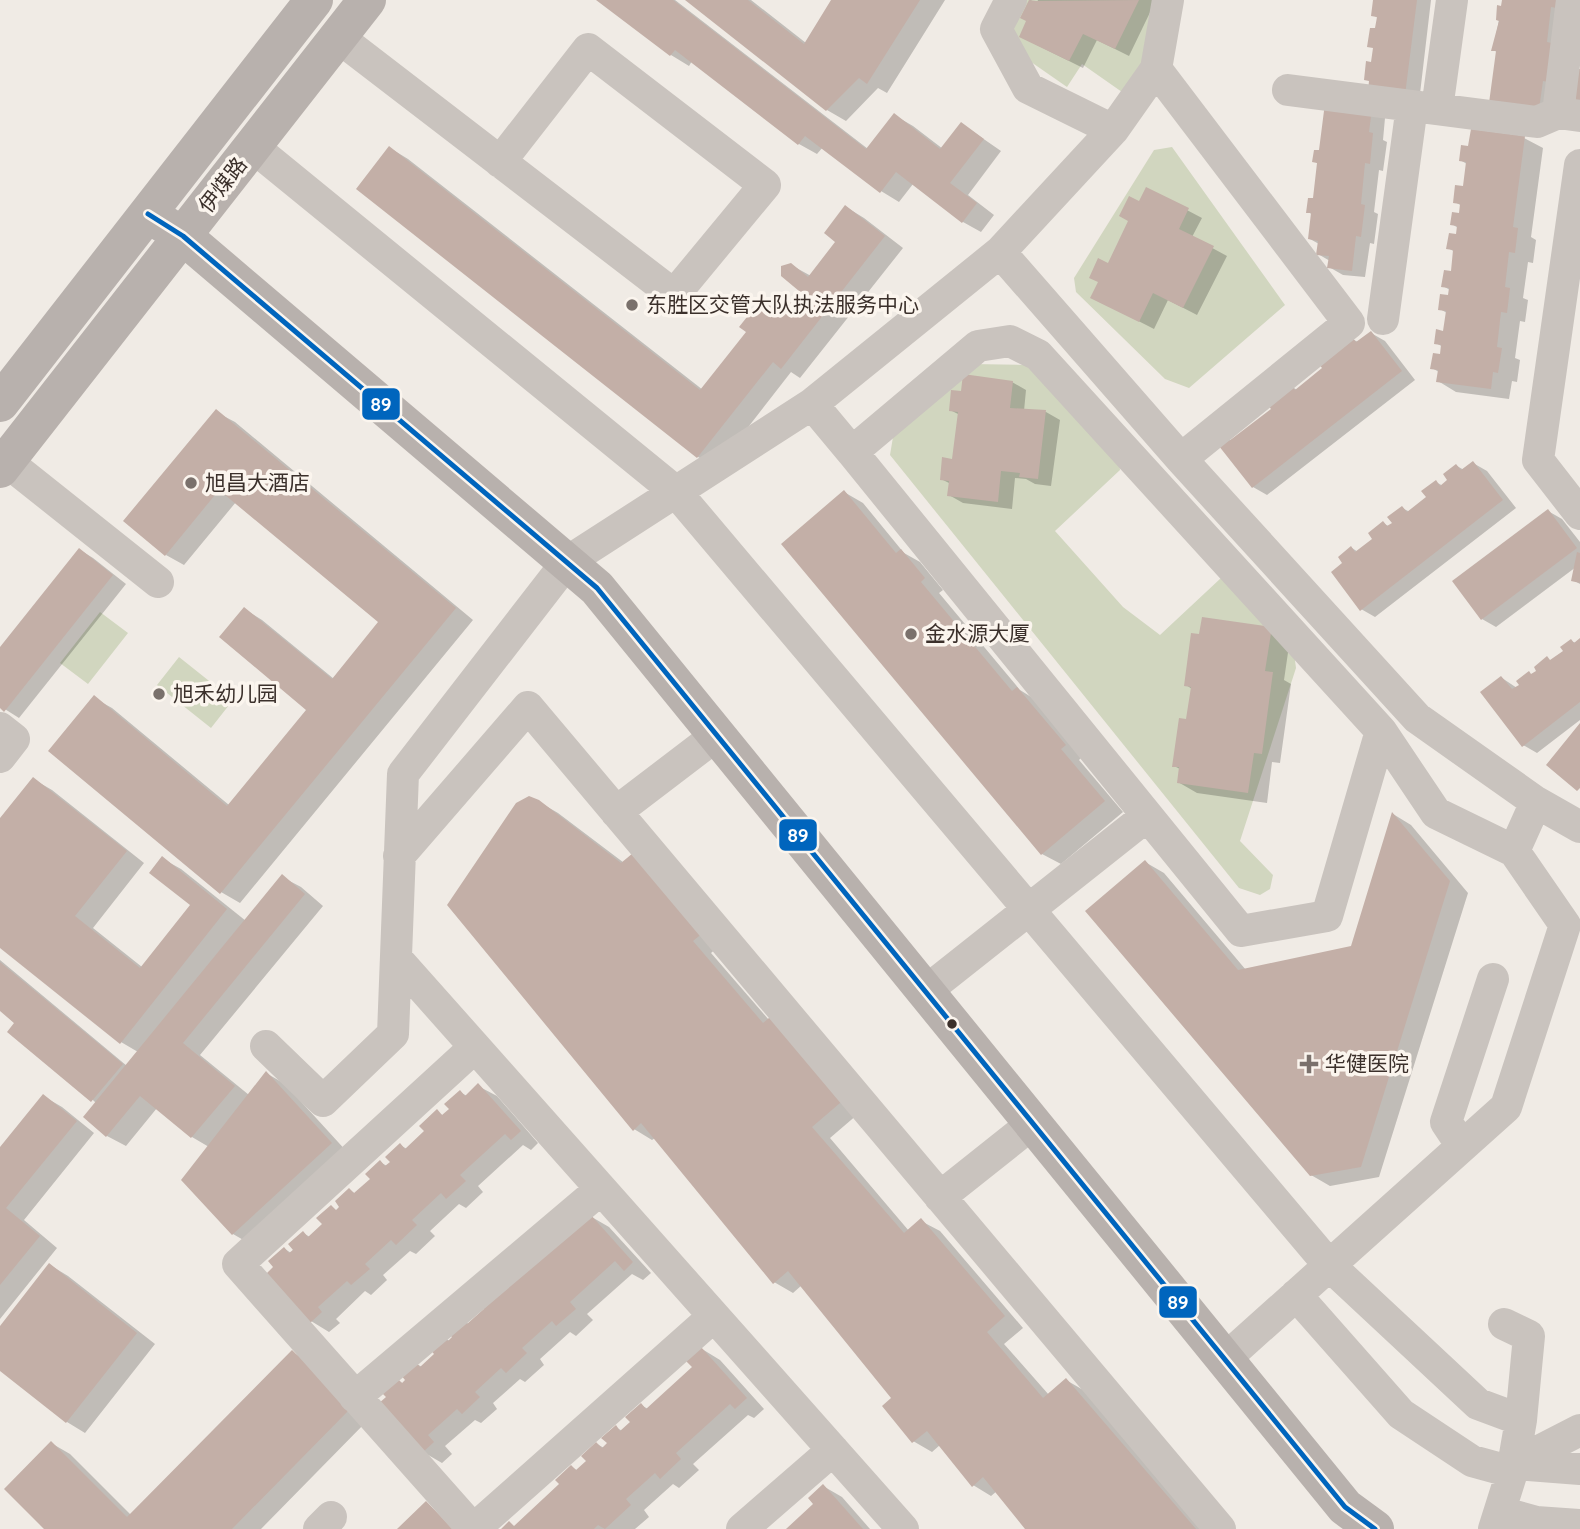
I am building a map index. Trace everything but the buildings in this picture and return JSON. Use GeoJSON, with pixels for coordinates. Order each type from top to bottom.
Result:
{"type":"FeatureCollection","features":[{"type":"Feature","properties":{"kind":"main road","name":"伊煤路"},"geometry":{"type":"LineString","coordinates":[[0,403],[314,0]]}},
{"type":"Feature","properties":{"kind":"main road","name":"伊煤路"},"geometry":{"type":"LineString","coordinates":[[3,465],[368,0]]}},
{"type":"Feature","properties":{"kind":"main road"},"geometry":{"type":"LineString","coordinates":[[148,214],[183,236],[597,588],[1345,1507],[1375,1529]]}},
{"type":"Feature","properties":{"kind":"lane"},"geometry":{"type":"LineString","coordinates":[[1011,0],[996,29],[1028,88],[1113,131]]}},
{"type":"Feature","properties":{"kind":"lane"},"geometry":{"type":"LineString","coordinates":[[266,1046],[323,1101],[393,1034],[403,774],[567,562],[812,404],[1000,252],[1113,131],[1156,69],[1168,0]]}},
{"type":"Feature","properties":{"kind":"lane"},"geometry":{"type":"LineString","coordinates":[[1383,319],[1425,108],[1452,0]]}},
{"type":"Feature","properties":{"kind":"lane"},"geometry":{"type":"LineString","coordinates":[[1288,90],[1537,122],[1569,115],[1573,0]]}},
{"type":"Feature","properties":{"kind":"lane"},"geometry":{"type":"LineString","coordinates":[[338,37],[500,162],[674,295],[765,185],[588,49],[500,162]]}},
{"type":"Feature","properties":{"kind":"lane"},"geometry":{"type":"LineString","coordinates":[[1156,69],[1349,323],[1181,459]]}},
{"type":"Feature","properties":{"kind":"lane"},"geometry":{"type":"LineString","coordinates":[[253,147],[676,492],[1329,1265],[1478,1404],[1521,1420]]}},
{"type":"Feature","properties":{"kind":"lane"},"geometry":{"type":"LineString","coordinates":[[1580,165],[1538,460],[1580,514]]}},
{"type":"Feature","properties":{"kind":"lane"},"geometry":{"type":"LineString","coordinates":[[1000,252],[1181,459],[1417,718],[1536,802],[1580,827]]}},
{"type":"Feature","properties":{"kind":"lane"},"geometry":{"type":"LineString","coordinates":[[852,452],[978,346],[1010,341],[1038,355],[1381,731],[1436,813],[1514,851],[1565,925],[1506,1107],[1224,1359]]}},
{"type":"Feature","properties":{"kind":"lane"},"geometry":{"type":"LineString","coordinates":[[812,404],[1241,932],[1327,916],[1381,731]]}},
{"type":"Feature","properties":{"kind":"lane"},"geometry":{"type":"LineString","coordinates":[[3,465],[158,582]]}},
{"type":"Feature","properties":{"kind":"lane"},"geometry":{"type":"LineString","coordinates":[[400,856],[528,707],[1220,1529]]}},
{"type":"Feature","properties":{"kind":"lane"},"geometry":{"type":"LineString","coordinates":[[0,728],[14,739],[0,757]]}},
{"type":"Feature","properties":{"kind":"lane"},"geometry":{"type":"LineString","coordinates":[[616,812],[717,734]]}},
{"type":"Feature","properties":{"kind":"lane"},"geometry":{"type":"LineString","coordinates":[[1514,851],[1536,802]]}},
{"type":"Feature","properties":{"kind":"lane"},"geometry":{"type":"LineString","coordinates":[[926,991],[1147,816]]}},
{"type":"Feature","properties":{"kind":"lane"},"geometry":{"type":"LineString","coordinates":[[396,958],[903,1529]]}},
{"type":"Feature","properties":{"kind":"lane"},"geometry":{"type":"LineString","coordinates":[[1462,1146],[1446,1122],[1493,979]]}},
{"type":"Feature","properties":{"kind":"lane"},"geometry":{"type":"LineString","coordinates":[[475,1047],[237,1264],[355,1397],[473,1529],[714,1316]]}},
{"type":"Feature","properties":{"kind":"lane"},"geometry":{"type":"LineString","coordinates":[[940,1197],[1033,1123]]}},
{"type":"Feature","properties":{"kind":"lane"},"geometry":{"type":"LineString","coordinates":[[355,1397],[601,1189]]}},
{"type":"Feature","properties":{"kind":"lane"},"geometry":{"type":"LineString","coordinates":[[1296,1295],[1401,1414],[1472,1461],[1513,1468],[1580,1469]]}},
{"type":"Feature","properties":{"kind":"lane"},"geometry":{"type":"LineString","coordinates":[[1504,1324],[1530,1336],[1513,1468],[1497,1521],[1580,1525]]}},
{"type":"Feature","properties":{"kind":"lane"},"geometry":{"type":"LineString","coordinates":[[1513,1468],[1580,1430]]}},
{"type":"Feature","properties":{"kind":"lane"},"geometry":{"type":"LineString","coordinates":[[741,1529],[833,1451]]}},
{"type":"Feature","properties":{"kind":"green space"},"geometry":{"type":"Polygon","coordinates":[[[1023,0],[1158,0],[1153,51],[1122,92],[1082,64],[1067,87],[1021,55],[1011,27],[1023,0]]]}},
{"type":"Feature","properties":{"kind":"green space"},"geometry":{"type":"Polygon","coordinates":[[[1172,147],[1285,305],[1189,388],[1165,379],[1076,292],[1074,278],[1154,150],[1172,147]]]}},
{"type":"Feature","properties":{"kind":"green space"},"geometry":{"type":"Polygon","coordinates":[[[971,364],[1030,365],[1119,461],[1120,470],[1055,531],[1123,607],[1160,635],[1221,578],[1294,653],[1296,668],[1240,841],[1273,875],[1270,889],[1260,895],[1239,888],[890,455],[894,431],[971,364]]]}},
{"type":"Feature","properties":{"kind":"green space"},"geometry":{"type":"Polygon","coordinates":[[[100,612],[128,633],[88,684],[60,663],[100,612]]]}},
{"type":"Feature","properties":{"kind":"green space"},"geometry":{"type":"Polygon","coordinates":[[[179,657],[233,700],[211,728],[157,685],[179,657]]]}},
{"type":"Feature","properties":{"kind":"transit line","name":"89"},"geometry":{"type":"LineString","coordinates":[[148,214],[183,236],[597,588],[1345,1507],[1375,1529]]}},
{"type":"Feature","properties":{"kind":"place","name":"东胜区交管大队执法服务中心"},"geometry":{"type":"Point","coordinates":[632,305]}},
{"type":"Feature","properties":{"kind":"place","name":"旭昌大酒店"},"geometry":{"type":"Point","coordinates":[191,483]}},
{"type":"Feature","properties":{"kind":"place","name":"金水源大厦"},"geometry":{"type":"Point","coordinates":[911,634]}},
{"type":"Feature","properties":{"kind":"place","name":"旭禾幼儿园"},"geometry":{"type":"Point","coordinates":[159,694]}},
{"type":"Feature","properties":{"kind":"place","name":"华健医院"},"geometry":{"type":"Point","coordinates":[1309,1064]}}]}
